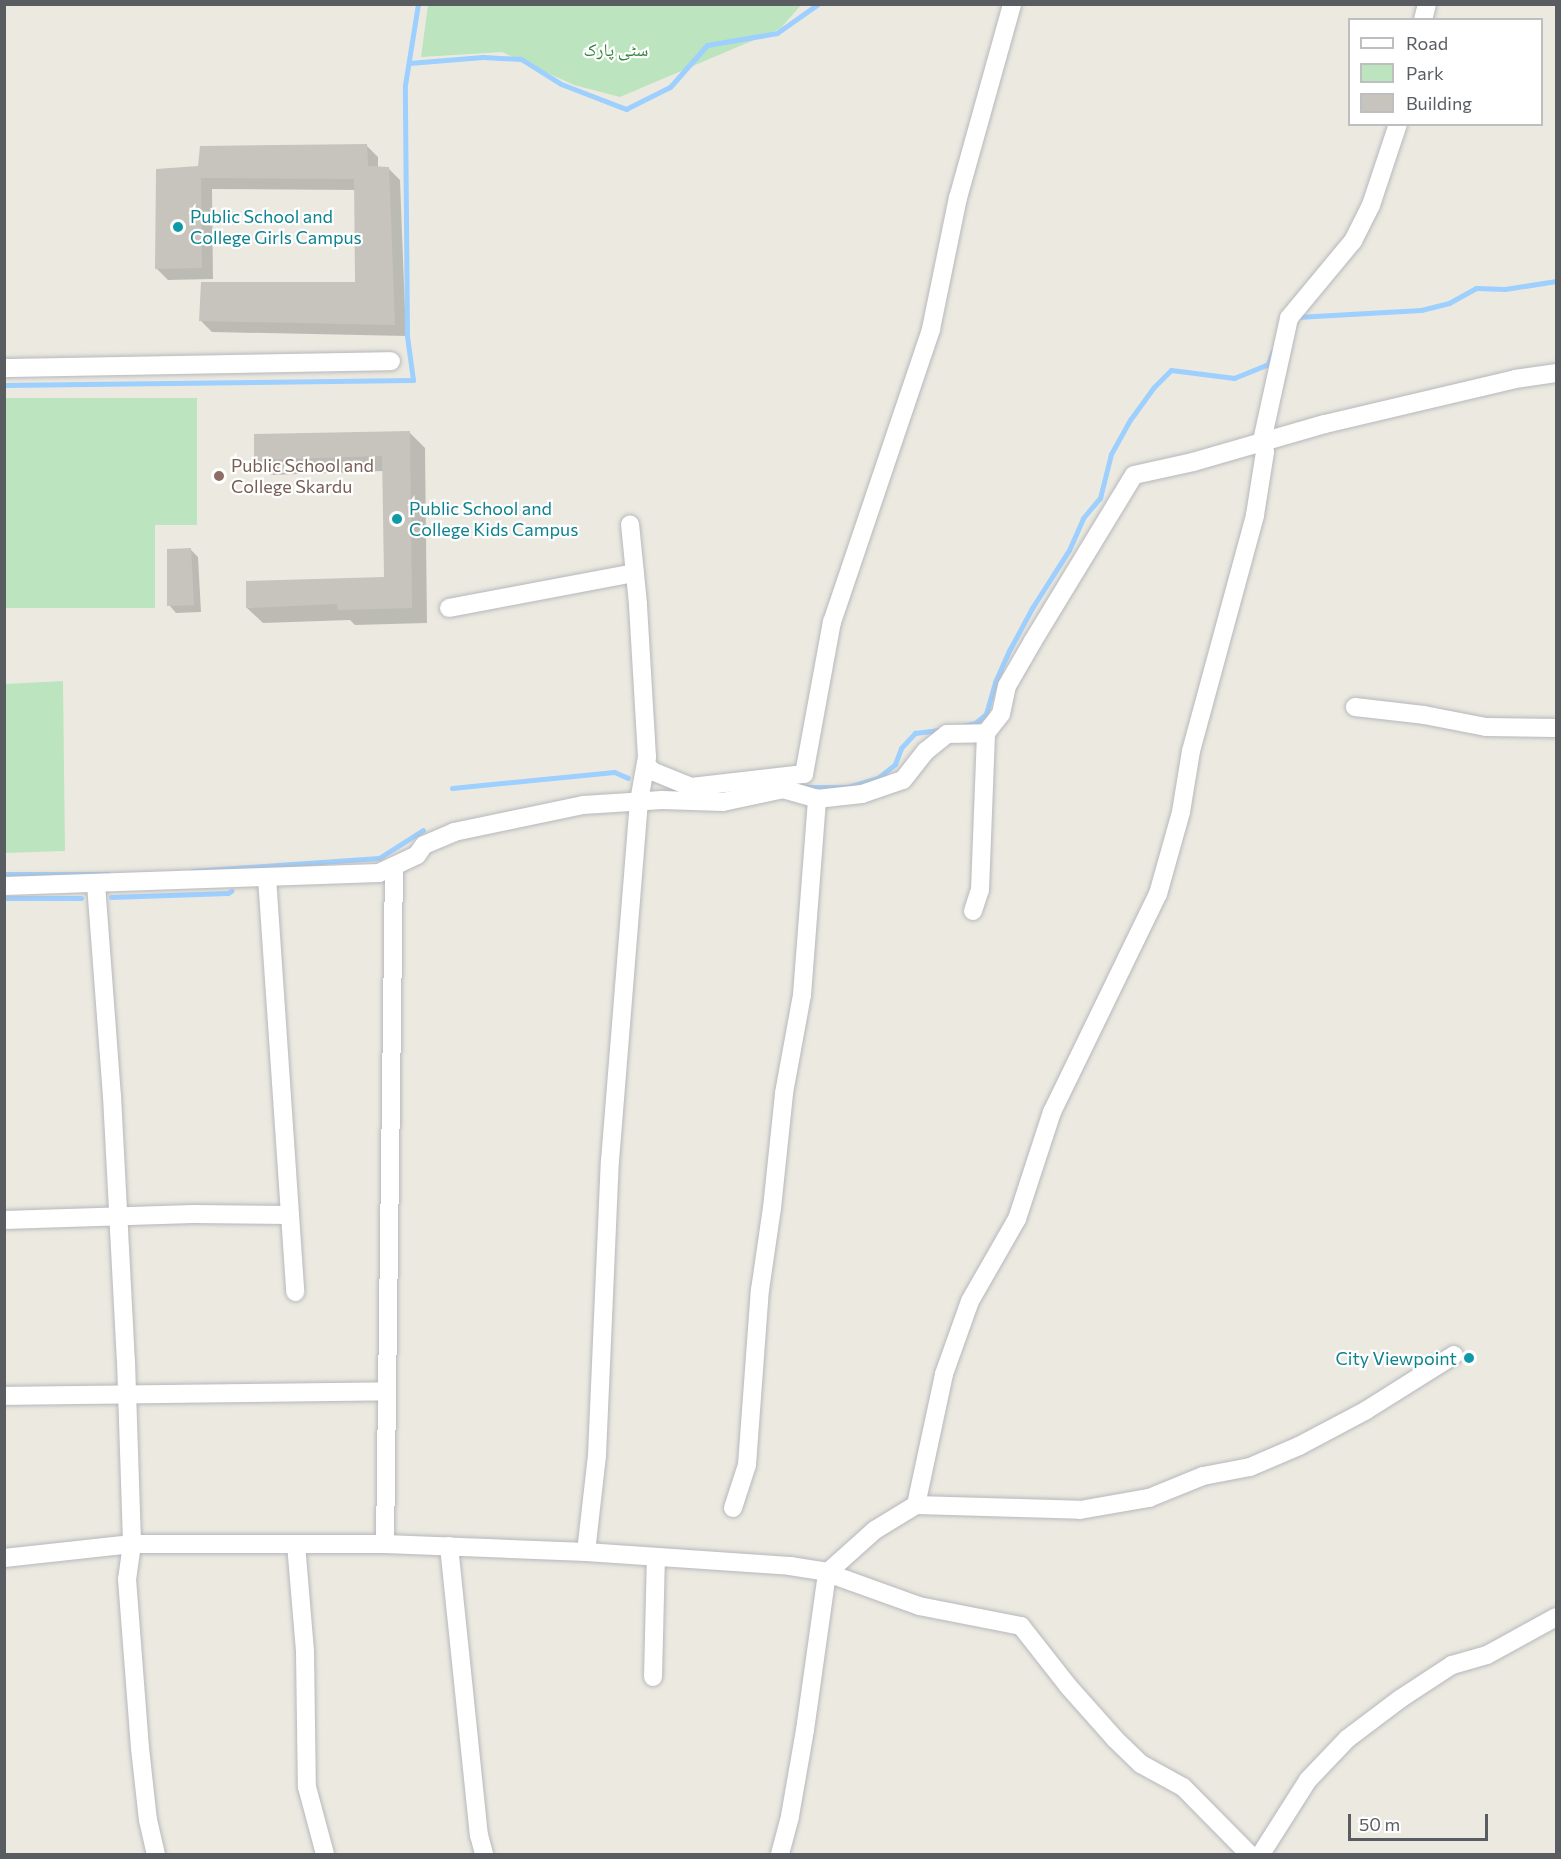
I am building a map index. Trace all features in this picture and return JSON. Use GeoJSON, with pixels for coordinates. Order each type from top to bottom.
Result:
{"type":"FeatureCollection","features":[{"type":"Feature","properties":{"kind":"street"},"geometry":{"type":"LineString","coordinates":[[646,764],[652,771],[691,787],[804,774],[832,622],[932,330],[958,198],[1012,4]]}},
{"type":"Feature","properties":{"kind":"street"},"geometry":{"type":"LineString","coordinates":[[916,1505],[944,1374],[970,1300],[1017,1219],[1052,1112],[1158,894],[1181,812],[1191,751],[1255,515],[1265,452],[1262,441],[1289,318],[1353,241],[1371,205],[1397,126]]}},
{"type":"Feature","properties":{"kind":"street"},"geometry":{"type":"LineString","coordinates":[[4,368],[391,361]]}},
{"type":"Feature","properties":{"kind":"street"},"geometry":{"type":"LineString","coordinates":[[973,911],[980,890],[986,733],[1001,714],[1007,686],[1108,514],[1134,475],[1193,462],[1262,441],[1515,379],[1557,374]]}},
{"type":"Feature","properties":{"kind":"street"},"geometry":{"type":"LineString","coordinates":[[586,1552],[597,1455],[610,1161],[639,801],[646,764],[630,525]]}},
{"type":"Feature","properties":{"kind":"street"},"geometry":{"type":"LineString","coordinates":[[449,608],[635,573]]}},
{"type":"Feature","properties":{"kind":"street"},"geometry":{"type":"LineString","coordinates":[[1355,707],[1424,715],[1485,726],[1557,728]]}},
{"type":"Feature","properties":{"kind":"street"},"geometry":{"type":"LineString","coordinates":[[4,886],[379,873],[417,855],[424,845],[454,832],[583,805],[639,801],[723,801],[783,789],[817,799],[862,794],[903,780],[926,751],[946,734],[986,733]]}},
{"type":"Feature","properties":{"kind":"street"},"geometry":{"type":"LineString","coordinates":[[733,1508],[747,1465],[760,1290],[784,1093],[802,995],[817,799]]}},
{"type":"Feature","properties":{"kind":"street"},"geometry":{"type":"LineString","coordinates":[[385,1544],[394,867]]}},
{"type":"Feature","properties":{"kind":"street"},"geometry":{"type":"LineString","coordinates":[[267,877],[295,1292]]}},
{"type":"Feature","properties":{"kind":"street"},"geometry":{"type":"LineString","coordinates":[[96,884],[119,1218],[127,1393],[132,1544],[127,1579],[139,1737],[148,1820],[156,1854]]}},
{"type":"Feature","properties":{"kind":"street"},"geometry":{"type":"LineString","coordinates":[[4,1220],[192,1214],[290,1215]]}},
{"type":"Feature","properties":{"kind":"street"},"geometry":{"type":"LineString","coordinates":[[780,1854],[790,1816],[806,1730],[828,1573],[875,1530],[916,1505],[1080,1510],[1149,1498],[1203,1476],[1250,1467],[1299,1446],[1365,1411],[1454,1354]]}},
{"type":"Feature","properties":{"kind":"street"},"geometry":{"type":"LineString","coordinates":[[4,1396],[387,1391]]}},
{"type":"Feature","properties":{"kind":"street"},"geometry":{"type":"LineString","coordinates":[[4,1558],[132,1544],[385,1544],[586,1552],[790,1566],[828,1573],[919,1606],[1021,1626],[1068,1686],[1115,1739],[1141,1764],[1183,1787],[1249,1854]]}},
{"type":"Feature","properties":{"kind":"street"},"geometry":{"type":"LineString","coordinates":[[296,1544],[305,1652],[307,1787],[325,1854]]}},
{"type":"Feature","properties":{"kind":"street"},"geometry":{"type":"LineString","coordinates":[[449,1546],[478,1824],[484,1854]]}},
{"type":"Feature","properties":{"kind":"street"},"geometry":{"type":"LineString","coordinates":[[653,1677],[656,1558]]}},
{"type":"Feature","properties":{"kind":"street"},"geometry":{"type":"LineString","coordinates":[[1261,1854],[1308,1780],[1347,1739],[1400,1699],[1452,1665],[1487,1655],[1557,1617]]}},
{"type":"Feature","properties":{"kind":"green space","name":"سٹی پارک"},"geometry":{"type":"Polygon","coordinates":[[[428,4],[801,5],[780,29],[620,97],[574,85],[502,52],[421,57],[428,4]]]}},
{"type":"Feature","properties":{"kind":"green space"},"geometry":{"type":"Polygon","coordinates":[[[5,398],[197,398],[197,525],[155,525],[155,608],[5,608],[5,398]]]}},
{"type":"Feature","properties":{"kind":"green space"},"geometry":{"type":"Polygon","coordinates":[[[63,681],[65,851],[5,853],[5,684],[63,681]]]}},
{"type":"Feature","properties":{"kind":"building","name":"Public School and College Girls Campus"},"geometry":{"type":"Polygon","coordinates":[[[367,144],[368,166],[389,167],[395,325],[199,321],[201,282],[355,282],[354,179],[201,178],[202,268],[155,269],[156,169],[198,166],[200,146],[367,144]]]}},
{"type":"Feature","properties":{"kind":"building","name":"Public School and College Kids Campus"},"geometry":{"type":"Polygon","coordinates":[[[410,431],[412,608],[338,610],[337,604],[246,608],[246,581],[384,577],[382,456],[254,460],[254,434],[410,431]]]}},
{"type":"Feature","properties":{"kind":"building"},"geometry":{"type":"Polygon","coordinates":[[[191,548],[194,605],[167,606],[167,549],[191,548]]]}},
{"type":"Feature","properties":{"kind":"waterway"},"geometry":{"type":"LineString","coordinates":[[4,385],[413,380],[407,336],[405,85],[418,4]]}},
{"type":"Feature","properties":{"kind":"waterway"},"geometry":{"type":"LineString","coordinates":[[409,63],[483,57],[521,59],[561,84],[626,109],[670,87],[707,45],[777,33],[818,4]]}},
{"type":"Feature","properties":{"kind":"waterway"},"geometry":{"type":"LineString","coordinates":[[1297,317],[1421,310],[1449,303],[1476,288],[1505,289],[1556,281]]}},
{"type":"Feature","properties":{"kind":"waterway"},"geometry":{"type":"LineString","coordinates":[[962,726],[975,723],[986,714],[995,682],[1010,649],[1032,608],[1069,550],[1083,518],[1100,498],[1111,454],[1130,420],[1154,387],[1171,370],[1234,378],[1268,364],[1273,351]]}},
{"type":"Feature","properties":{"kind":"waterway"},"geometry":{"type":"LineString","coordinates":[[805,787],[848,787],[878,778],[895,764],[901,748],[915,733],[941,730]]}},
{"type":"Feature","properties":{"kind":"waterway"},"geometry":{"type":"LineString","coordinates":[[452,788],[614,772],[628,778]]}},
{"type":"Feature","properties":{"kind":"waterway"},"geometry":{"type":"LineString","coordinates":[[192,871],[379,858],[423,830]]}},
{"type":"Feature","properties":{"kind":"waterway"},"geometry":{"type":"LineString","coordinates":[[4,874],[108,874]]}},
{"type":"Feature","properties":{"kind":"waterway"},"geometry":{"type":"LineString","coordinates":[[111,897],[228,893],[231,891]]}},
{"type":"Feature","properties":{"kind":"waterway"},"geometry":{"type":"LineString","coordinates":[[4,898],[81,898]]}},
{"type":"Feature","properties":{"kind":"place","name":"Public School and College Girls Campus"},"geometry":{"type":"Point","coordinates":[178,227]}},
{"type":"Feature","properties":{"kind":"place","name":"Public School and College Skardu"},"geometry":{"type":"Point","coordinates":[219,476]}},
{"type":"Feature","properties":{"kind":"place","name":"Public School and College Kids Campus"},"geometry":{"type":"Point","coordinates":[397,519]}},
{"type":"Feature","properties":{"kind":"place","name":"City Viewpoint"},"geometry":{"type":"Point","coordinates":[1469,1358]}}]}
